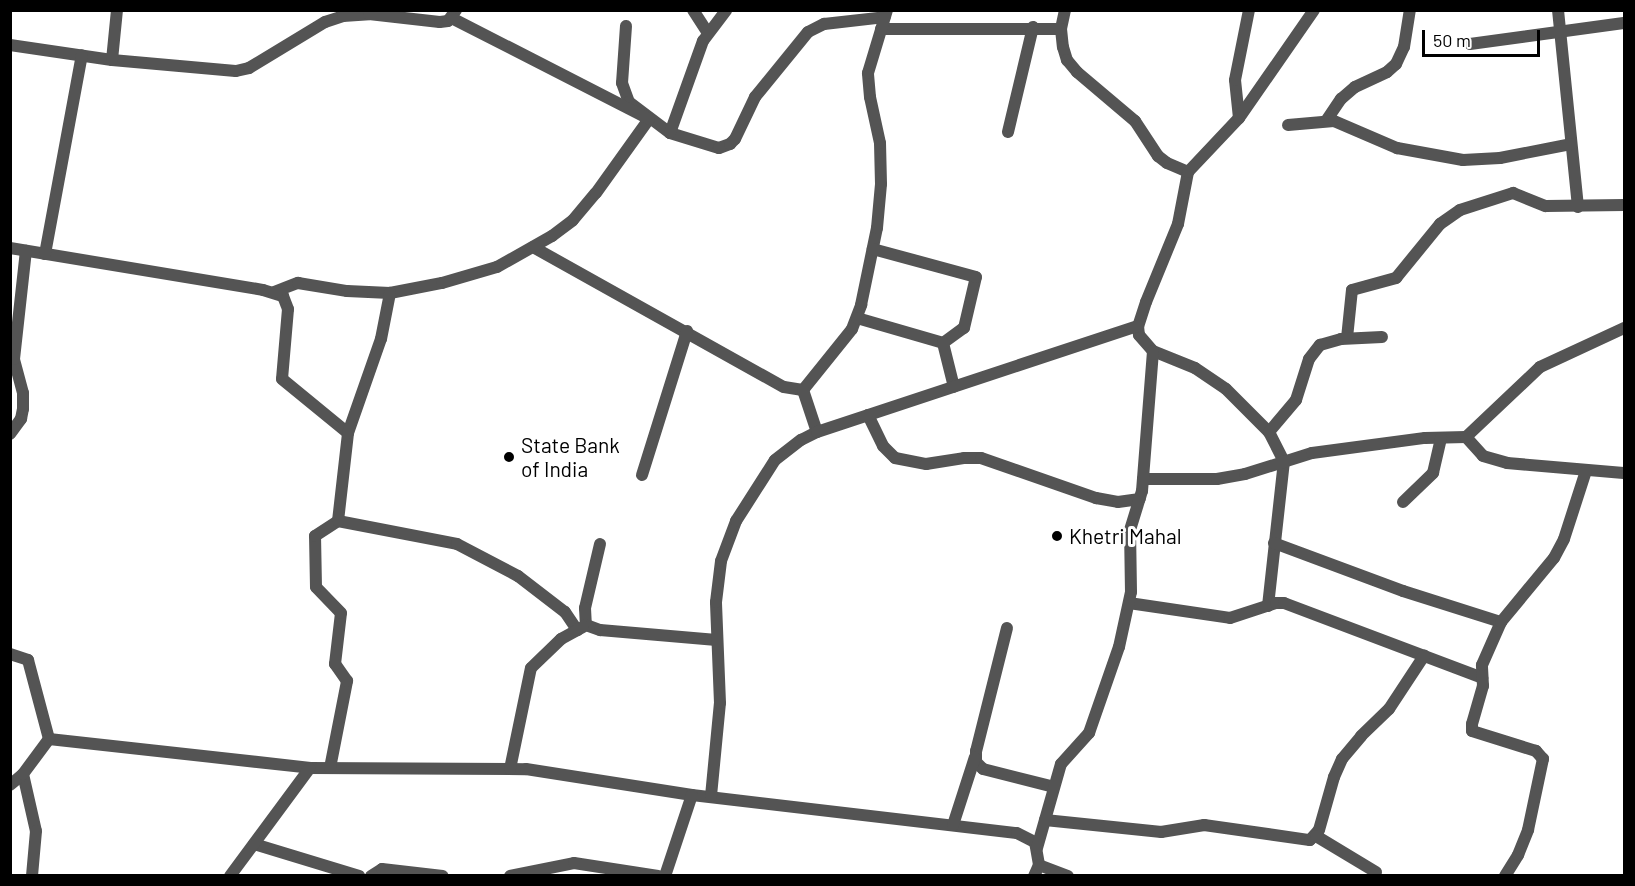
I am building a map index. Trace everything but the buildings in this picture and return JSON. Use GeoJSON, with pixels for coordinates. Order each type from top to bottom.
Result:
{"type":"FeatureCollection","features":[{"type":"Feature","properties":{"kind":"street"},"geometry":{"type":"LineString","coordinates":[[112,60],[117,10]]}},
{"type":"Feature","properties":{"kind":"street"},"geometry":{"type":"LineString","coordinates":[[693,10],[708,33]]}},
{"type":"Feature","properties":{"kind":"street"},"geometry":{"type":"LineString","coordinates":[[670,133],[699,49],[726,10]]}},
{"type":"Feature","properties":{"kind":"street"},"geometry":{"type":"LineString","coordinates":[[1065,10],[1061,29],[1067,60],[1077,72],[1135,121],[1158,156],[1167,164],[1188,172]]}},
{"type":"Feature","properties":{"kind":"street"},"geometry":{"type":"LineString","coordinates":[[1239,118],[1235,80],[1249,10]]}},
{"type":"Feature","properties":{"kind":"street"},"geometry":{"type":"LineString","coordinates":[[1268,606],[1284,461],[1269,432],[1226,388],[1210,377],[1153,351],[1139,335],[1138,326],[1178,224],[1188,172],[1239,118],[1314,10]]}},
{"type":"Feature","properties":{"kind":"street"},"geometry":{"type":"LineString","coordinates":[[1326,121],[1341,99],[1355,87],[1387,72],[1396,64],[1404,47],[1410,10]]}},
{"type":"Feature","properties":{"kind":"street"},"geometry":{"type":"LineString","coordinates":[[1558,10],[1578,207]]}},
{"type":"Feature","properties":{"kind":"street"},"geometry":{"type":"LineString","coordinates":[[10,45],[112,60],[236,71],[262,62],[326,22],[358,12],[440,22],[454,14],[649,119],[670,133],[713,147],[730,144],[755,96],[808,32],[824,24],[884,19],[1061,29]]}},
{"type":"Feature","properties":{"kind":"street"},"geometry":{"type":"LineString","coordinates":[[803,390],[852,329],[857,318],[873,249],[881,166],[880,143],[870,97],[868,73],[884,19]]}},
{"type":"Feature","properties":{"kind":"street"},"geometry":{"type":"LineString","coordinates":[[1470,44],[1624,23]]}},
{"type":"Feature","properties":{"kind":"street"},"geometry":{"type":"LineString","coordinates":[[626,26],[623,91],[629,102],[649,119]]}},
{"type":"Feature","properties":{"kind":"street"},"geometry":{"type":"LineString","coordinates":[[1008,132],[1033,27]]}},
{"type":"Feature","properties":{"kind":"street"},"geometry":{"type":"LineString","coordinates":[[45,254],[82,55]]}},
{"type":"Feature","properties":{"kind":"street"},"geometry":{"type":"LineString","coordinates":[[274,292],[298,283],[347,291],[390,293],[473,275],[497,267],[533,247],[573,220],[596,193],[649,119]]}},
{"type":"Feature","properties":{"kind":"street"},"geometry":{"type":"LineString","coordinates":[[1288,126],[1326,121],[1354,128],[1397,148],[1462,160],[1500,158],[1571,144]]}},
{"type":"Feature","properties":{"kind":"street"},"geometry":{"type":"LineString","coordinates":[[1347,338],[1352,290],[1396,278],[1451,214],[1513,194],[1540,204],[1578,207],[1624,205]]}},
{"type":"Feature","properties":{"kind":"street"},"geometry":{"type":"LineString","coordinates":[[533,247],[784,387],[803,390]]}},
{"type":"Feature","properties":{"kind":"street"},"geometry":{"type":"LineString","coordinates":[[10,248],[274,292],[283,296],[288,309],[282,379],[348,434]]}},
{"type":"Feature","properties":{"kind":"street"},"geometry":{"type":"LineString","coordinates":[[873,249],[976,277],[964,328],[943,344]]}},
{"type":"Feature","properties":{"kind":"street"},"geometry":{"type":"LineString","coordinates":[[10,434],[21,419],[23,409],[23,393],[14,359],[26,251]]}},
{"type":"Feature","properties":{"kind":"street"},"geometry":{"type":"LineString","coordinates":[[338,521],[348,434],[381,339],[390,293]]}},
{"type":"Feature","properties":{"kind":"street"},"geometry":{"type":"LineString","coordinates":[[857,318],[943,344]]}},
{"type":"Feature","properties":{"kind":"street"},"geometry":{"type":"LineString","coordinates":[[711,796],[720,703],[716,602],[721,561],[736,521],[775,460],[801,440],[817,432],[1138,326]]}},
{"type":"Feature","properties":{"kind":"street"},"geometry":{"type":"LineString","coordinates":[[1143,479],[1217,478],[1245,474],[1312,453],[1466,437],[1540,367],[1624,328]]}},
{"type":"Feature","properties":{"kind":"street"},"geometry":{"type":"LineString","coordinates":[[642,475],[687,331]]}},
{"type":"Feature","properties":{"kind":"street"},"geometry":{"type":"LineString","coordinates":[[1269,432],[1296,400],[1313,352],[1329,341],[1382,337]]}},
{"type":"Feature","properties":{"kind":"street"},"geometry":{"type":"LineString","coordinates":[[943,344],[954,387]]}},
{"type":"Feature","properties":{"kind":"street"},"geometry":{"type":"LineString","coordinates":[[1068,876],[1037,870],[1037,848],[1061,764],[1083,742],[1095,720],[1119,647],[1129,603],[1132,574],[1130,530],[1140,499],[1143,479],[1153,351]]}},
{"type":"Feature","properties":{"kind":"street"},"geometry":{"type":"LineString","coordinates":[[803,390],[817,432]]}},
{"type":"Feature","properties":{"kind":"street"},"geometry":{"type":"LineString","coordinates":[[868,415],[882,446],[895,458],[926,464],[963,458],[981,458],[1096,498],[1118,502],[1140,499]]}},
{"type":"Feature","properties":{"kind":"street"},"geometry":{"type":"LineString","coordinates":[[1466,437],[1483,456],[1507,463],[1624,474]]}},
{"type":"Feature","properties":{"kind":"street"},"geometry":{"type":"LineString","coordinates":[[1403,502],[1433,473],[1441,438]]}},
{"type":"Feature","properties":{"kind":"street"},"geometry":{"type":"LineString","coordinates":[[1505,876],[1518,855],[1528,830],[1544,759],[1536,751],[1472,731],[1483,689],[1483,661],[1501,622],[1554,558],[1564,539],[1587,471]]}},
{"type":"Feature","properties":{"kind":"street"},"geometry":{"type":"LineString","coordinates":[[330,768],[347,681],[335,664],[341,613],[316,587],[315,536],[338,521],[457,544],[518,576],[566,612],[582,628]]}},
{"type":"Feature","properties":{"kind":"street"},"geometry":{"type":"LineString","coordinates":[[1274,543],[1403,591],[1501,622]]}},
{"type":"Feature","properties":{"kind":"street"},"geometry":{"type":"LineString","coordinates":[[582,628],[600,544]]}},
{"type":"Feature","properties":{"kind":"street"},"geometry":{"type":"LineString","coordinates":[[1129,603],[1230,618],[1284,603],[1482,678]]}},
{"type":"Feature","properties":{"kind":"street"},"geometry":{"type":"LineString","coordinates":[[510,769],[531,668],[561,639],[582,628],[717,640]]}},
{"type":"Feature","properties":{"kind":"street"},"geometry":{"type":"LineString","coordinates":[[953,825],[975,758],[1007,628]]}},
{"type":"Feature","properties":{"kind":"street"},"geometry":{"type":"LineString","coordinates":[[10,654],[28,660],[49,740]]}},
{"type":"Feature","properties":{"kind":"street"},"geometry":{"type":"LineString","coordinates":[[1316,836],[1334,777],[1342,759],[1361,736],[1389,710],[1424,656]]}},
{"type":"Feature","properties":{"kind":"street"},"geometry":{"type":"LineString","coordinates":[[49,740],[310,768],[526,769],[692,795],[1017,833],[1030,837],[1037,848]]}},
{"type":"Feature","properties":{"kind":"street"},"geometry":{"type":"LineString","coordinates":[[10,785],[23,774],[49,740]]}},
{"type":"Feature","properties":{"kind":"street"},"geometry":{"type":"LineString","coordinates":[[975,758],[978,766],[983,769],[1054,787]]}},
{"type":"Feature","properties":{"kind":"street"},"geometry":{"type":"LineString","coordinates":[[231,876],[310,768]]}},
{"type":"Feature","properties":{"kind":"street"},"geometry":{"type":"LineString","coordinates":[[23,774],[36,831],[32,876]]}},
{"type":"Feature","properties":{"kind":"street"},"geometry":{"type":"LineString","coordinates":[[665,876],[692,795]]}},
{"type":"Feature","properties":{"kind":"street"},"geometry":{"type":"LineString","coordinates":[[1045,820],[1161,832],[1204,825],[1303,840],[1316,836],[1376,873]]}},
{"type":"Feature","properties":{"kind":"street"},"geometry":{"type":"LineString","coordinates":[[254,844],[358,876]]}},
{"type":"Feature","properties":{"kind":"street"},"geometry":{"type":"LineString","coordinates":[[510,876],[574,863],[658,876]]}},
{"type":"Feature","properties":{"kind":"street"},"geometry":{"type":"LineString","coordinates":[[372,876],[382,868],[443,876]]}},
{"type":"Feature","properties":{"kind":"place","name":"State Bank of India"},"geometry":{"type":"Point","coordinates":[509,457]}},
{"type":"Feature","properties":{"kind":"place","name":"Khetri Mahal"},"geometry":{"type":"Point","coordinates":[1057,536]}}]}
